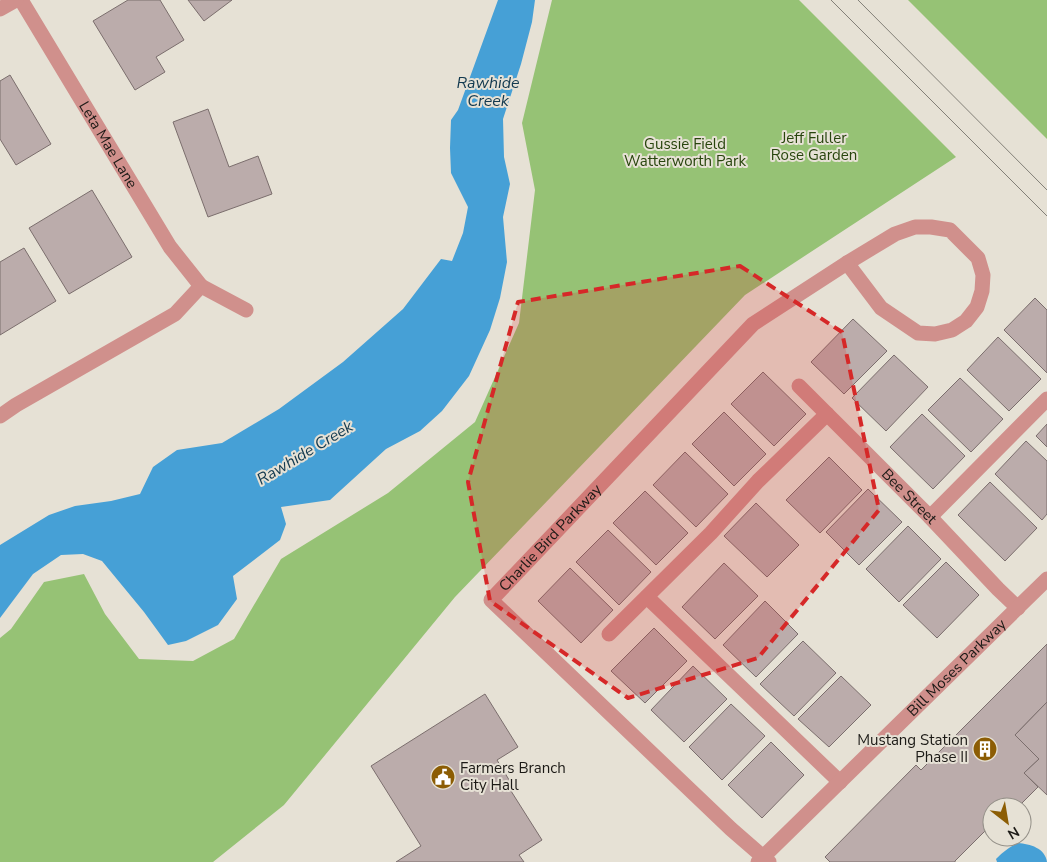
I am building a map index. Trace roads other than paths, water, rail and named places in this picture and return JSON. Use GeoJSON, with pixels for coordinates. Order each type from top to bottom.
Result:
{"type":"FeatureCollection","features":[{"type":"Feature","properties":{"kind":"street"},"geometry":{"type":"LineString","coordinates":[[0,9],[16,0]]}},
{"type":"Feature","properties":{"kind":"street","name":"Leta Mae Lane"},"geometry":{"type":"LineString","coordinates":[[21,0],[170,247],[200,286],[246,310]]}},
{"type":"Feature","properties":{"kind":"street"},"geometry":{"type":"LineString","coordinates":[[915,226],[950,230],[978,258],[983,275],[982,291],[977,307],[966,321],[952,330],[936,334],[918,333],[882,308],[847,262],[896,234],[915,226]]}},
{"type":"Feature","properties":{"kind":"street","name":"Charlie Bird Parkway"},"geometry":{"type":"LineString","coordinates":[[763,860],[491,600],[753,324],[847,262]]}},
{"type":"Feature","properties":{"kind":"street"},"geometry":{"type":"LineString","coordinates":[[0,416],[175,314],[200,286]]}},
{"type":"Feature","properties":{"kind":"street","name":"Bee Street"},"geometry":{"type":"LineString","coordinates":[[799,386],[930,516],[1018,608]]}},
{"type":"Feature","properties":{"kind":"street"},"geometry":{"type":"LineString","coordinates":[[930,516],[1047,399]]}},
{"type":"Feature","properties":{"kind":"street"},"geometry":{"type":"LineString","coordinates":[[608,634],[712,533],[758,481],[827,414]]}},
{"type":"Feature","properties":{"kind":"street","name":"Bill Moses Parkway"},"geometry":{"type":"LineString","coordinates":[[763,860],[1047,580]]}},
{"type":"Feature","properties":{"kind":"street"},"geometry":{"type":"LineString","coordinates":[[647,597],[840,782]]}},
{"type":"Feature","properties":{"kind":"water","name":"Rawhide Creek"},"geometry":{"type":"Polygon","coordinates":[[[498,0],[535,0],[532,22],[521,64],[503,119],[504,157],[510,184],[503,217],[507,262],[500,298],[490,330],[469,376],[442,411],[420,431],[386,449],[330,500],[281,507],[286,524],[280,540],[233,576],[237,599],[218,625],[186,641],[168,645],[144,612],[102,561],[83,554],[61,555],[33,574],[0,618],[0,545],[49,515],[75,506],[111,501],[140,494],[153,467],[177,450],[222,443],[279,409],[343,362],[403,309],[441,259],[452,261],[463,233],[468,207],[451,173],[451,120],[458,110],[498,0]]]}},
{"type":"Feature","properties":{"kind":"water"},"geometry":{"type":"Polygon","coordinates":[[[1032,846],[1043,853],[1047,862],[997,862],[996,859],[1009,848],[1032,846]]]}},
{"type":"Feature","properties":{"kind":"tram line"},"geometry":{"type":"LineString","coordinates":[[831,0],[1047,216]]}},
{"type":"Feature","properties":{"kind":"tram line"},"geometry":{"type":"LineString","coordinates":[[858,0],[1047,190]]}},
{"type":"Feature","properties":{"kind":"place","name":"Mustang Station Phase II"},"geometry":{"type":"Point","coordinates":[985,749]}},
{"type":"Feature","properties":{"kind":"place","name":"Farmers Branch City Hall"},"geometry":{"type":"Point","coordinates":[443,777]}},
{"type":"Feature","properties":{"kind":"park label","name":"Jeff Fuller Rose Garden"},"geometry":{"type":"Point","coordinates":[814,146]}},
{"type":"Feature","properties":{"kind":"park label","name":"Gussie Field Watterworth Park"},"geometry":{"type":"Point","coordinates":[685,152]}}]}
